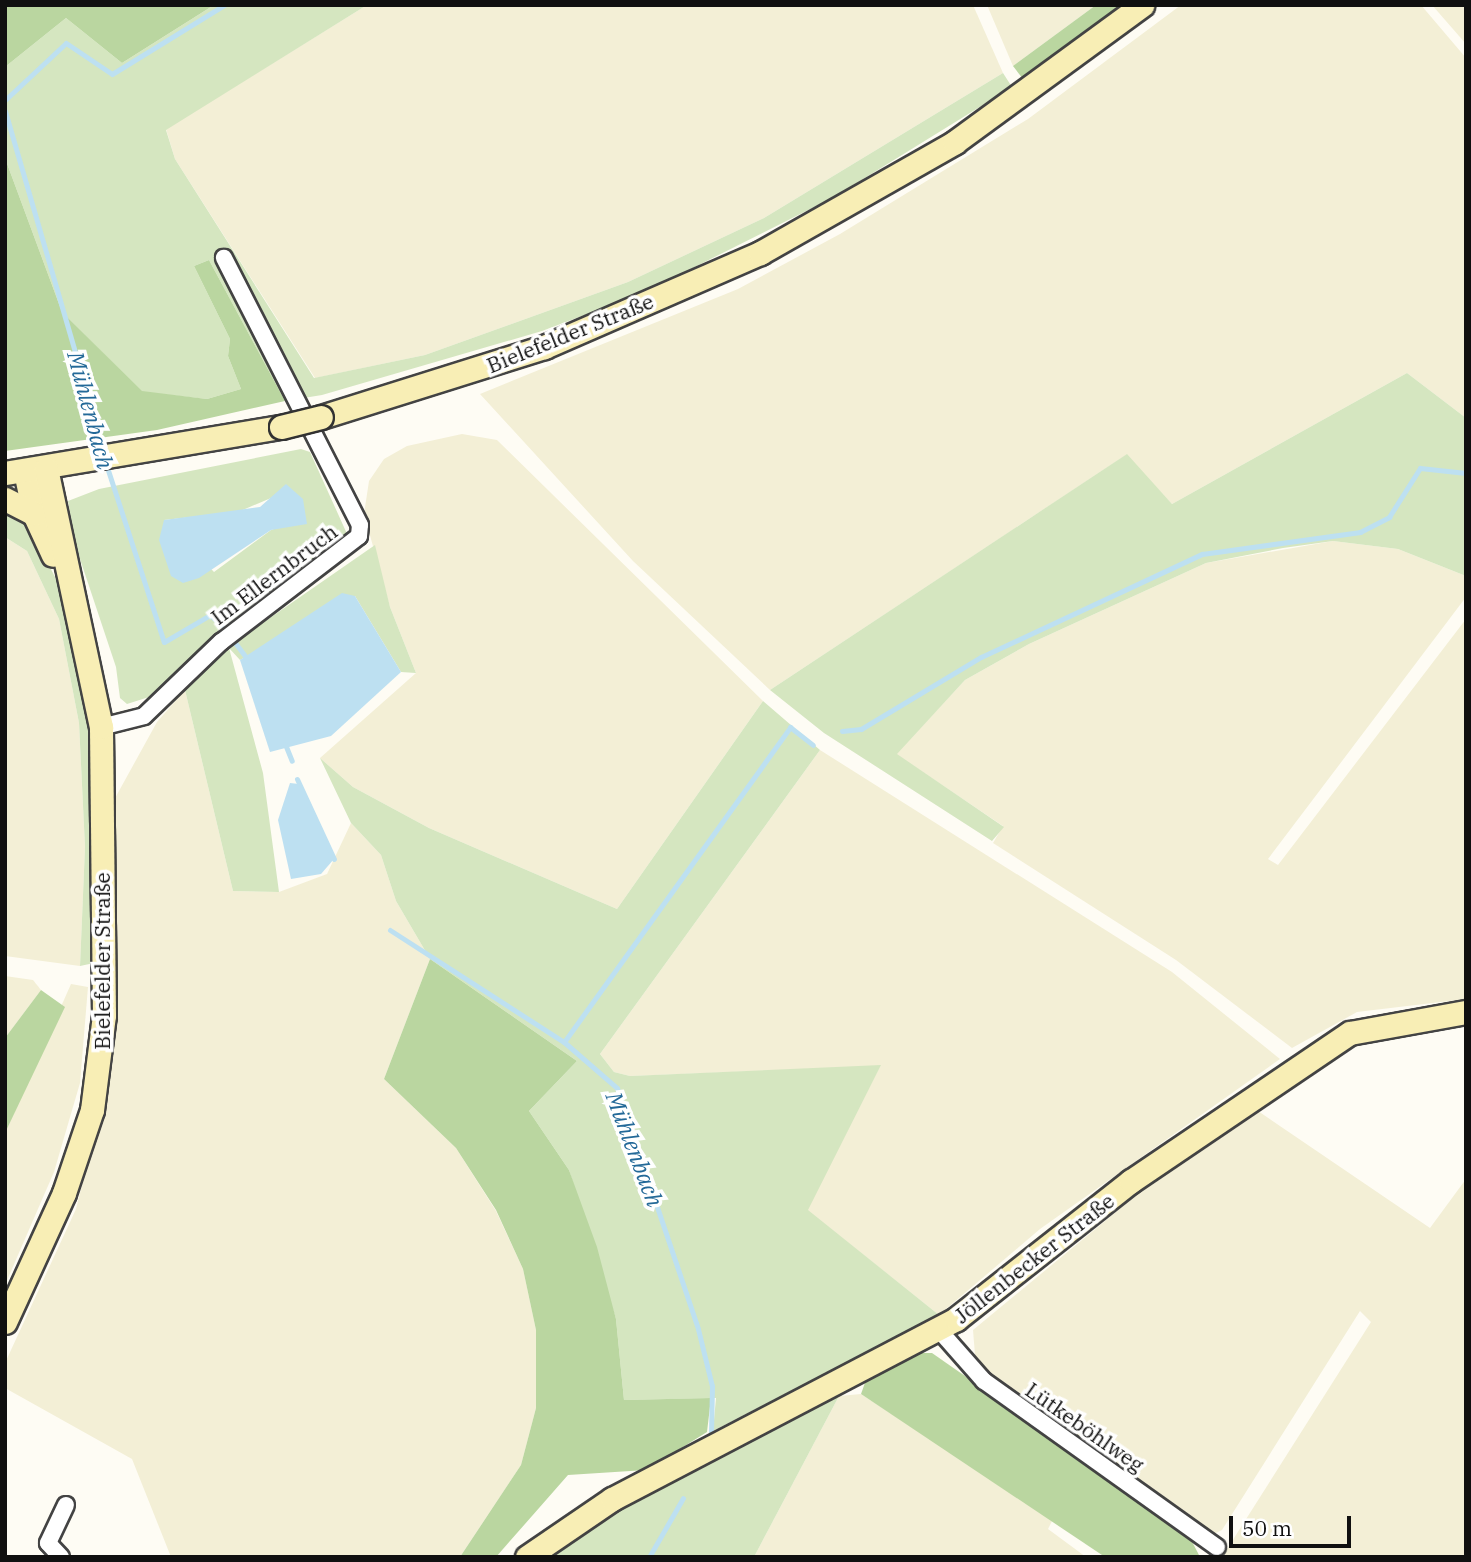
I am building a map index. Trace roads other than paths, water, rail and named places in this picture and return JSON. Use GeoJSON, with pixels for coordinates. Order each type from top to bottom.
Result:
{"type":"FeatureCollection","features":[{"type":"Feature","properties":{"kind":"main road","name":"Bielefelder Straße"},"geometry":{"type":"LineString","coordinates":[[25,471],[122,457],[281,427],[544,347],[760,253],[955,142],[1142,5]]}},
{"type":"Feature","properties":{"kind":"main road","name":"Bielefelder Straße"},"geometry":{"type":"LineString","coordinates":[[25,471],[34,514],[69,586]]}},
{"type":"Feature","properties":{"kind":"main road","name":"Bielefelder Straße"},"geometry":{"type":"LineString","coordinates":[[5,1322],[64,1194],[101,1061],[102,727],[89,650],[69,586],[25,471]]}},
{"type":"Feature","properties":{"kind":"main road"},"geometry":{"type":"LineString","coordinates":[[5,499],[34,514]]}},
{"type":"Feature","properties":{"kind":"main road","name":"Jöllenbecker Straße"},"geometry":{"type":"LineString","coordinates":[[527,1557],[612,1499],[939,1330],[1131,1181],[1305,1060],[1350,1033],[1466,1012]]}},
{"type":"Feature","properties":{"kind":"street","name":"Im Ellernbruch"},"geometry":{"type":"LineString","coordinates":[[102,727],[144,716],[221,642],[359,536],[360,525],[224,258]]}},
{"type":"Feature","properties":{"kind":"street","name":"Lütkeböhlweg"},"geometry":{"type":"LineString","coordinates":[[939,1330],[984,1381],[1217,1547]]}},
{"type":"Feature","properties":{"kind":"street"},"geometry":{"type":"LineString","coordinates":[[61,1557],[48,1543],[66,1505]]}},
{"type":"Feature","properties":{"kind":"water"},"geometry":{"type":"Polygon","coordinates":[[[286,484],[303,499],[307,524],[271,530],[199,578],[183,583],[171,576],[159,540],[164,520],[260,507],[286,484]]]}},
{"type":"Feature","properties":{"kind":"water"},"geometry":{"type":"Polygon","coordinates":[[[342,593],[355,596],[401,672],[331,736],[270,752],[240,660],[342,593]]]}},
{"type":"Feature","properties":{"kind":"water"},"geometry":{"type":"Polygon","coordinates":[[[290,783],[299,784],[334,859],[321,874],[291,879],[278,820],[290,783]]]}},
{"type":"Feature","properties":{"kind":"waterway"},"geometry":{"type":"LineString","coordinates":[[5,100],[66,43],[112,74],[224,5]]}},
{"type":"Feature","properties":{"kind":"waterway","name":"Mühlenbach"},"geometry":{"type":"LineString","coordinates":[[5,111],[104,451]]}},
{"type":"Feature","properties":{"kind":"waterway","name":"Mühlenbach"},"geometry":{"type":"LineString","coordinates":[[106,464],[164,642],[210,615],[222,625]]}},
{"type":"Feature","properties":{"kind":"waterway"},"geometry":{"type":"LineString","coordinates":[[842,731],[861,729],[981,657],[1202,554],[1360,532],[1389,517],[1420,468],[1466,473]]}},
{"type":"Feature","properties":{"kind":"waterway","name":"Mühlenbach"},"geometry":{"type":"LineString","coordinates":[[236,644],[249,661]]}},
{"type":"Feature","properties":{"kind":"waterway"},"geometry":{"type":"LineString","coordinates":[[564,1042],[790,727],[813,745]]}},
{"type":"Feature","properties":{"kind":"waterway","name":"Mühlenbach"},"geometry":{"type":"LineString","coordinates":[[285,744],[292,761]]}},
{"type":"Feature","properties":{"kind":"waterway","name":"Mühlenbach"},"geometry":{"type":"LineString","coordinates":[[297,779],[334,859]]}},
{"type":"Feature","properties":{"kind":"waterway","name":"Mühlenbach"},"geometry":{"type":"LineString","coordinates":[[390,930],[564,1042],[617,1088],[698,1329],[712,1386],[711,1434]]}},
{"type":"Feature","properties":{"kind":"waterway","name":"Mühlenbach"},"geometry":{"type":"LineString","coordinates":[[649,1557],[683,1498]]}}]}
